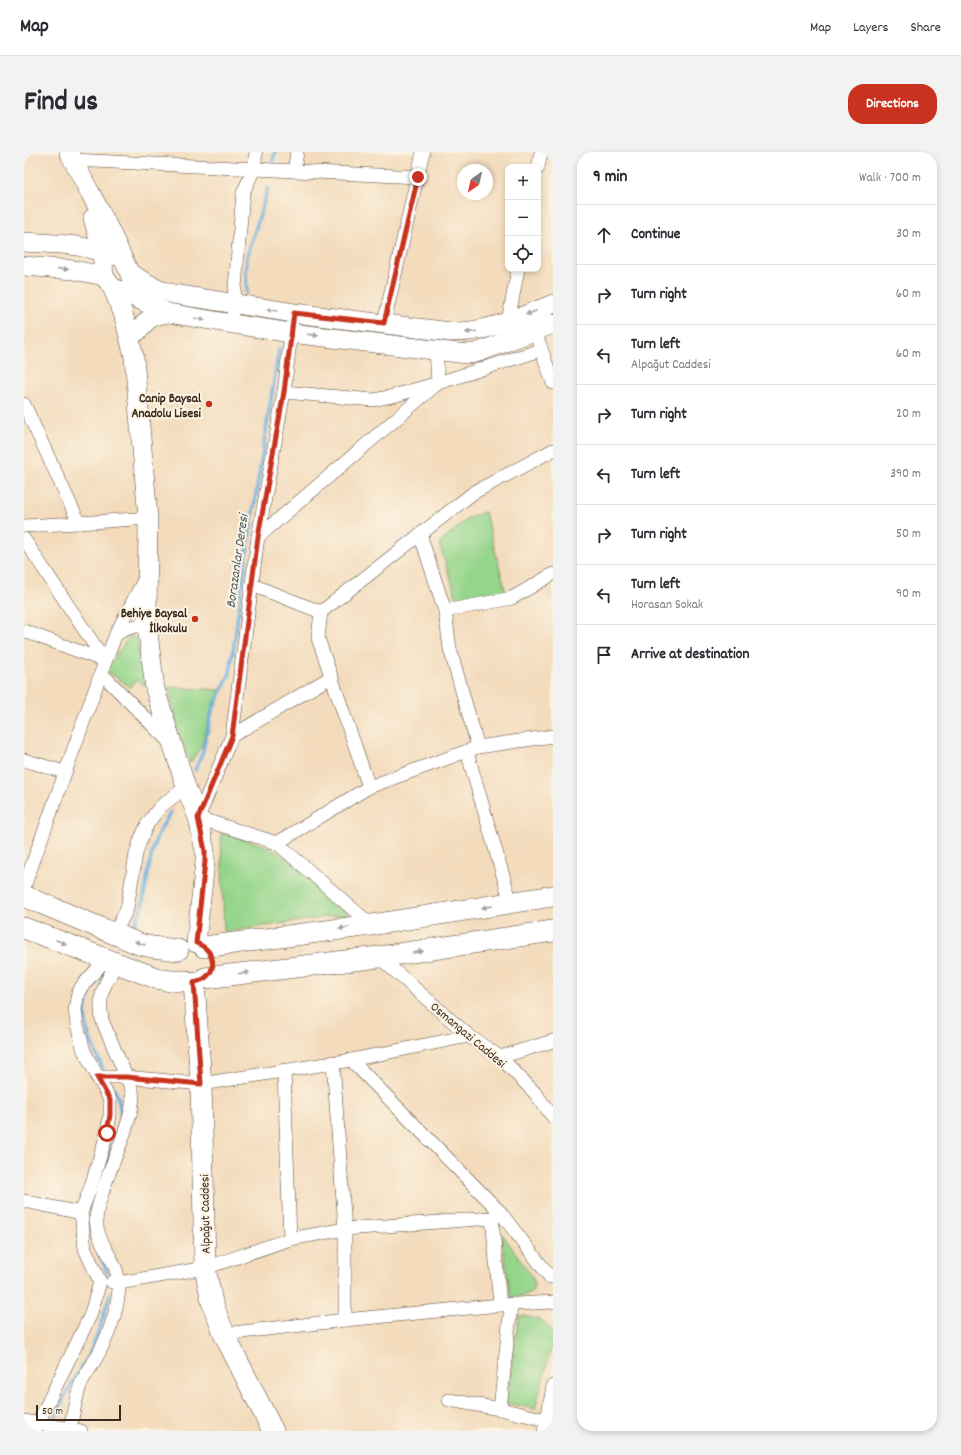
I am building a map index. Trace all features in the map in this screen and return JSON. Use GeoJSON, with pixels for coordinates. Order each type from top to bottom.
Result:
{"type":"FeatureCollection","features":[{"type":"Feature","properties":{"kind":"main road"},"geometry":{"type":"LineString","coordinates":[[71,156],[94,210],[116,244],[128,269],[136,299],[138,332],[134,357]]}},
{"type":"Feature","properties":{"kind":"main road"},"geometry":{"type":"LineString","coordinates":[[74,246],[88,230],[94,210]]}},
{"type":"Feature","properties":{"kind":"main road"},"geometry":{"type":"LineString","coordinates":[[94,210],[108,281],[123,313],[134,357],[148,518],[147,625],[155,689],[171,745],[198,818],[205,851],[205,862],[193,947],[173,961],[174,967],[180,978],[195,980],[212,969],[211,956],[193,947]]}},
{"type":"Feature","properties":{"kind":"main road"},"geometry":{"type":"LineString","coordinates":[[24,242],[74,246],[102,252],[157,289],[173,294],[294,313],[451,332],[465,333],[482,330],[508,322],[553,304]]}},
{"type":"Feature","properties":{"kind":"main road"},"geometry":{"type":"LineString","coordinates":[[24,266],[74,270],[108,281],[136,299],[168,313],[292,333],[467,354],[475,353],[553,324]]}},
{"type":"Feature","properties":{"kind":"main road"},"geometry":{"type":"LineString","coordinates":[[138,332],[148,319],[153,316],[168,313]]}},
{"type":"Feature","properties":{"kind":"main road"},"geometry":{"type":"LineString","coordinates":[[24,896],[139,944],[152,947],[193,947],[371,925],[553,896]]}},
{"type":"Feature","properties":{"kind":"main road"},"geometry":{"type":"LineString","coordinates":[[24,928],[110,962],[156,978],[170,981],[195,980],[379,958],[553,931]]}},
{"type":"Feature","properties":{"kind":"main road","name":"Alpağut Caddesi"},"geometry":{"type":"LineString","coordinates":[[195,980],[201,1084],[206,1268],[212,1302],[224,1334],[273,1431]]}},
{"type":"Feature","properties":{"kind":"street"},"geometry":{"type":"LineString","coordinates":[[232,324],[243,193],[254,169],[256,152]]}},
{"type":"Feature","properties":{"kind":"street"},"geometry":{"type":"LineString","coordinates":[[294,171],[297,152]]}},
{"type":"Feature","properties":{"kind":"street"},"geometry":{"type":"LineString","coordinates":[[384,323],[423,152]]}},
{"type":"Feature","properties":{"kind":"street"},"geometry":{"type":"LineString","coordinates":[[539,164],[541,152]]}},
{"type":"Feature","properties":{"kind":"street"},"geometry":{"type":"LineString","coordinates":[[71,156],[254,169],[418,177]]}},
{"type":"Feature","properties":{"kind":"street"},"geometry":{"type":"LineString","coordinates":[[508,322],[517,272]]}},
{"type":"Feature","properties":{"kind":"street"},"geometry":{"type":"LineString","coordinates":[[294,313],[284,392],[258,537],[232,736],[198,818],[277,843],[371,925]]}},
{"type":"Feature","properties":{"kind":"street"},"geometry":{"type":"LineString","coordinates":[[535,331],[553,383]]}},
{"type":"Feature","properties":{"kind":"street"},"geometry":{"type":"LineString","coordinates":[[436,350],[438,383]]}},
{"type":"Feature","properties":{"kind":"street"},"geometry":{"type":"LineString","coordinates":[[284,392],[373,400],[438,383],[541,350]]}},
{"type":"Feature","properties":{"kind":"street"},"geometry":{"type":"LineString","coordinates":[[258,537],[438,383]]}},
{"type":"Feature","properties":{"kind":"street"},"geometry":{"type":"LineString","coordinates":[[24,404],[79,523]]}},
{"type":"Feature","properties":{"kind":"street"},"geometry":{"type":"LineString","coordinates":[[368,787],[318,638],[321,612],[473,493],[553,450]]}},
{"type":"Feature","properties":{"kind":"street"},"geometry":{"type":"LineString","coordinates":[[24,526],[148,518]]}},
{"type":"Feature","properties":{"kind":"street"},"geometry":{"type":"LineString","coordinates":[[420,534],[445,611],[450,649],[472,749],[511,903]]}},
{"type":"Feature","properties":{"kind":"street"},"geometry":{"type":"LineString","coordinates":[[24,539],[103,667],[171,745]]}},
{"type":"Feature","properties":{"kind":"street"},"geometry":{"type":"LineString","coordinates":[[24,887],[64,772],[103,667],[116,634],[147,573]]}},
{"type":"Feature","properties":{"kind":"street"},"geometry":{"type":"LineString","coordinates":[[445,611],[512,598],[553,574]]}},
{"type":"Feature","properties":{"kind":"street"},"geometry":{"type":"LineString","coordinates":[[252,585],[321,612]]}},
{"type":"Feature","properties":{"kind":"street"},"geometry":{"type":"LineString","coordinates":[[116,634],[137,625],[147,625]]}},
{"type":"Feature","properties":{"kind":"street"},"geometry":{"type":"LineString","coordinates":[[24,631],[103,667]]}},
{"type":"Feature","properties":{"kind":"street"},"geometry":{"type":"LineString","coordinates":[[232,736],[331,677]]}},
{"type":"Feature","properties":{"kind":"street"},"geometry":{"type":"LineString","coordinates":[[277,843],[368,787],[472,749],[553,736]]}},
{"type":"Feature","properties":{"kind":"street"},"geometry":{"type":"LineString","coordinates":[[24,760],[64,772]]}},
{"type":"Feature","properties":{"kind":"street"},"geometry":{"type":"LineString","coordinates":[[115,933],[127,909],[136,854],[148,823],[160,807],[186,787]]}},
{"type":"Feature","properties":{"kind":"street","name":"Osmangazi Caddesi"},"geometry":{"type":"LineString","coordinates":[[379,958],[469,1036],[500,1057],[535,1093],[553,1117]]}},
{"type":"Feature","properties":{"kind":"street"},"geometry":{"type":"LineString","coordinates":[[36,1427],[90,1316],[100,1282],[85,1249],[81,1213],[93,1180],[107,1133],[110,1115],[110,1100],[90,1064],[82,1045],[75,1009],[80,990],[110,962]]}},
{"type":"Feature","properties":{"kind":"street"},"geometry":{"type":"LineString","coordinates":[[24,1421],[36,1427],[73,1430],[74,1408],[83,1380],[104,1343],[116,1306],[119,1283],[118,1272],[105,1248],[96,1224],[100,1201],[120,1145],[133,1100],[132,1090],[102,1020],[101,996],[110,962]]}},
{"type":"Feature","properties":{"kind":"street"},"geometry":{"type":"LineString","coordinates":[[97,1077],[126,1077],[201,1084],[351,1060],[469,1036]]}},
{"type":"Feature","properties":{"kind":"street"},"geometry":{"type":"LineString","coordinates":[[500,1057],[553,1041]]}},
{"type":"Feature","properties":{"kind":"street"},"geometry":{"type":"LineString","coordinates":[[351,1060],[552,1277]]}},
{"type":"Feature","properties":{"kind":"street"},"geometry":{"type":"LineString","coordinates":[[333,1062],[345,1230],[345,1320]]}},
{"type":"Feature","properties":{"kind":"street"},"geometry":{"type":"LineString","coordinates":[[284,1070],[290,1239]]}},
{"type":"Feature","properties":{"kind":"street"},"geometry":{"type":"LineString","coordinates":[[24,1201],[81,1213]]}},
{"type":"Feature","properties":{"kind":"street"},"geometry":{"type":"LineString","coordinates":[[100,1282],[119,1283],[206,1268],[290,1239],[345,1230],[496,1215]]}},
{"type":"Feature","properties":{"kind":"street"},"geometry":{"type":"LineString","coordinates":[[496,1215],[506,1305],[500,1409]]}},
{"type":"Feature","properties":{"kind":"street"},"geometry":{"type":"LineString","coordinates":[[224,1334],[345,1320],[553,1302]]}},
{"type":"Feature","properties":{"kind":"street"},"geometry":{"type":"LineString","coordinates":[[449,1400],[500,1409],[548,1424],[553,1386]]}},
{"type":"Feature","properties":{"kind":"green space"},"geometry":{"type":"Polygon","coordinates":[[[485,512],[506,593],[458,602],[439,544],[468,518],[485,512]]]}},
{"type":"Feature","properties":{"kind":"green space"},"geometry":{"type":"Polygon","coordinates":[[[130,635],[137,639],[146,686],[136,680],[130,687],[106,670],[130,635]]]}},
{"type":"Feature","properties":{"kind":"green space"},"geometry":{"type":"Polygon","coordinates":[[[169,687],[221,690],[213,705],[201,747],[190,763],[176,726],[169,687]]]}},
{"type":"Feature","properties":{"kind":"green space"},"geometry":{"type":"Polygon","coordinates":[[[221,833],[261,844],[284,856],[313,879],[348,914],[224,932],[221,833]]]}},
{"type":"Feature","properties":{"kind":"green space"},"geometry":{"type":"Polygon","coordinates":[[[501,1234],[533,1278],[534,1285],[532,1292],[522,1296],[511,1297],[501,1234]]]}},
{"type":"Feature","properties":{"kind":"green space"},"geometry":{"type":"Polygon","coordinates":[[[519,1315],[542,1321],[550,1328],[552,1334],[553,1341],[535,1409],[506,1403],[519,1315]]]}},
{"type":"Feature","properties":{"kind":"waterway","name":"Borazanlar Deresi"},"geometry":{"type":"LineString","coordinates":[[273,161],[275,152]]}},
{"type":"Feature","properties":{"kind":"waterway","name":"Borazanlar Deresi"},"geometry":{"type":"LineString","coordinates":[[247,293],[247,257],[268,188]]}},
{"type":"Feature","properties":{"kind":"waterway","name":"Borazanlar Deresi"},"geometry":{"type":"LineString","coordinates":[[195,770],[202,754],[212,711],[230,673],[246,557],[279,349]]}},
{"type":"Feature","properties":{"kind":"waterway","name":"Borazanlar Deresi"},"geometry":{"type":"LineString","coordinates":[[132,930],[142,907],[155,842],[171,812]]}},
{"type":"Feature","properties":{"kind":"waterway","name":"Borazanlar Deresi"},"geometry":{"type":"LineString","coordinates":[[103,975],[93,987],[89,995],[85,1013],[88,1033],[103,1069]]}},
{"type":"Feature","properties":{"kind":"waterway","name":"Borazanlar Deresi"},"geometry":{"type":"LineString","coordinates":[[104,1170],[120,1124],[121,1113],[119,1103],[112,1085]]}},
{"type":"Feature","properties":{"kind":"waterway","name":"Borazanlar Deresi"},"geometry":{"type":"LineString","coordinates":[[93,1236],[107,1272]]}},
{"type":"Feature","properties":{"kind":"waterway","name":"Borazanlar Deresi"},"geometry":{"type":"LineString","coordinates":[[56,1417],[66,1394],[92,1349],[110,1294]]}},
{"type":"Feature","properties":{"kind":"place","name":"Canip Baysal Anadolu Lisesi"},"geometry":{"type":"Point","coordinates":[209,404]}},
{"type":"Feature","properties":{"kind":"place","name":"Behiye Baysal İlkokulu"},"geometry":{"type":"Point","coordinates":[195,619]}},
{"type":"Feature","properties":{"kind":"route"},"geometry":{"type":"LineString","coordinates":[[107,1133],[110,1115],[110,1100],[97,1077],[126,1077],[201,1084],[194,982],[204,979],[209,974],[212,969],[212,962],[208,950],[196,943],[205,862],[205,851],[198,818],[232,736],[258,537],[284,392],[294,313],[384,323],[418,177]]}}]}
